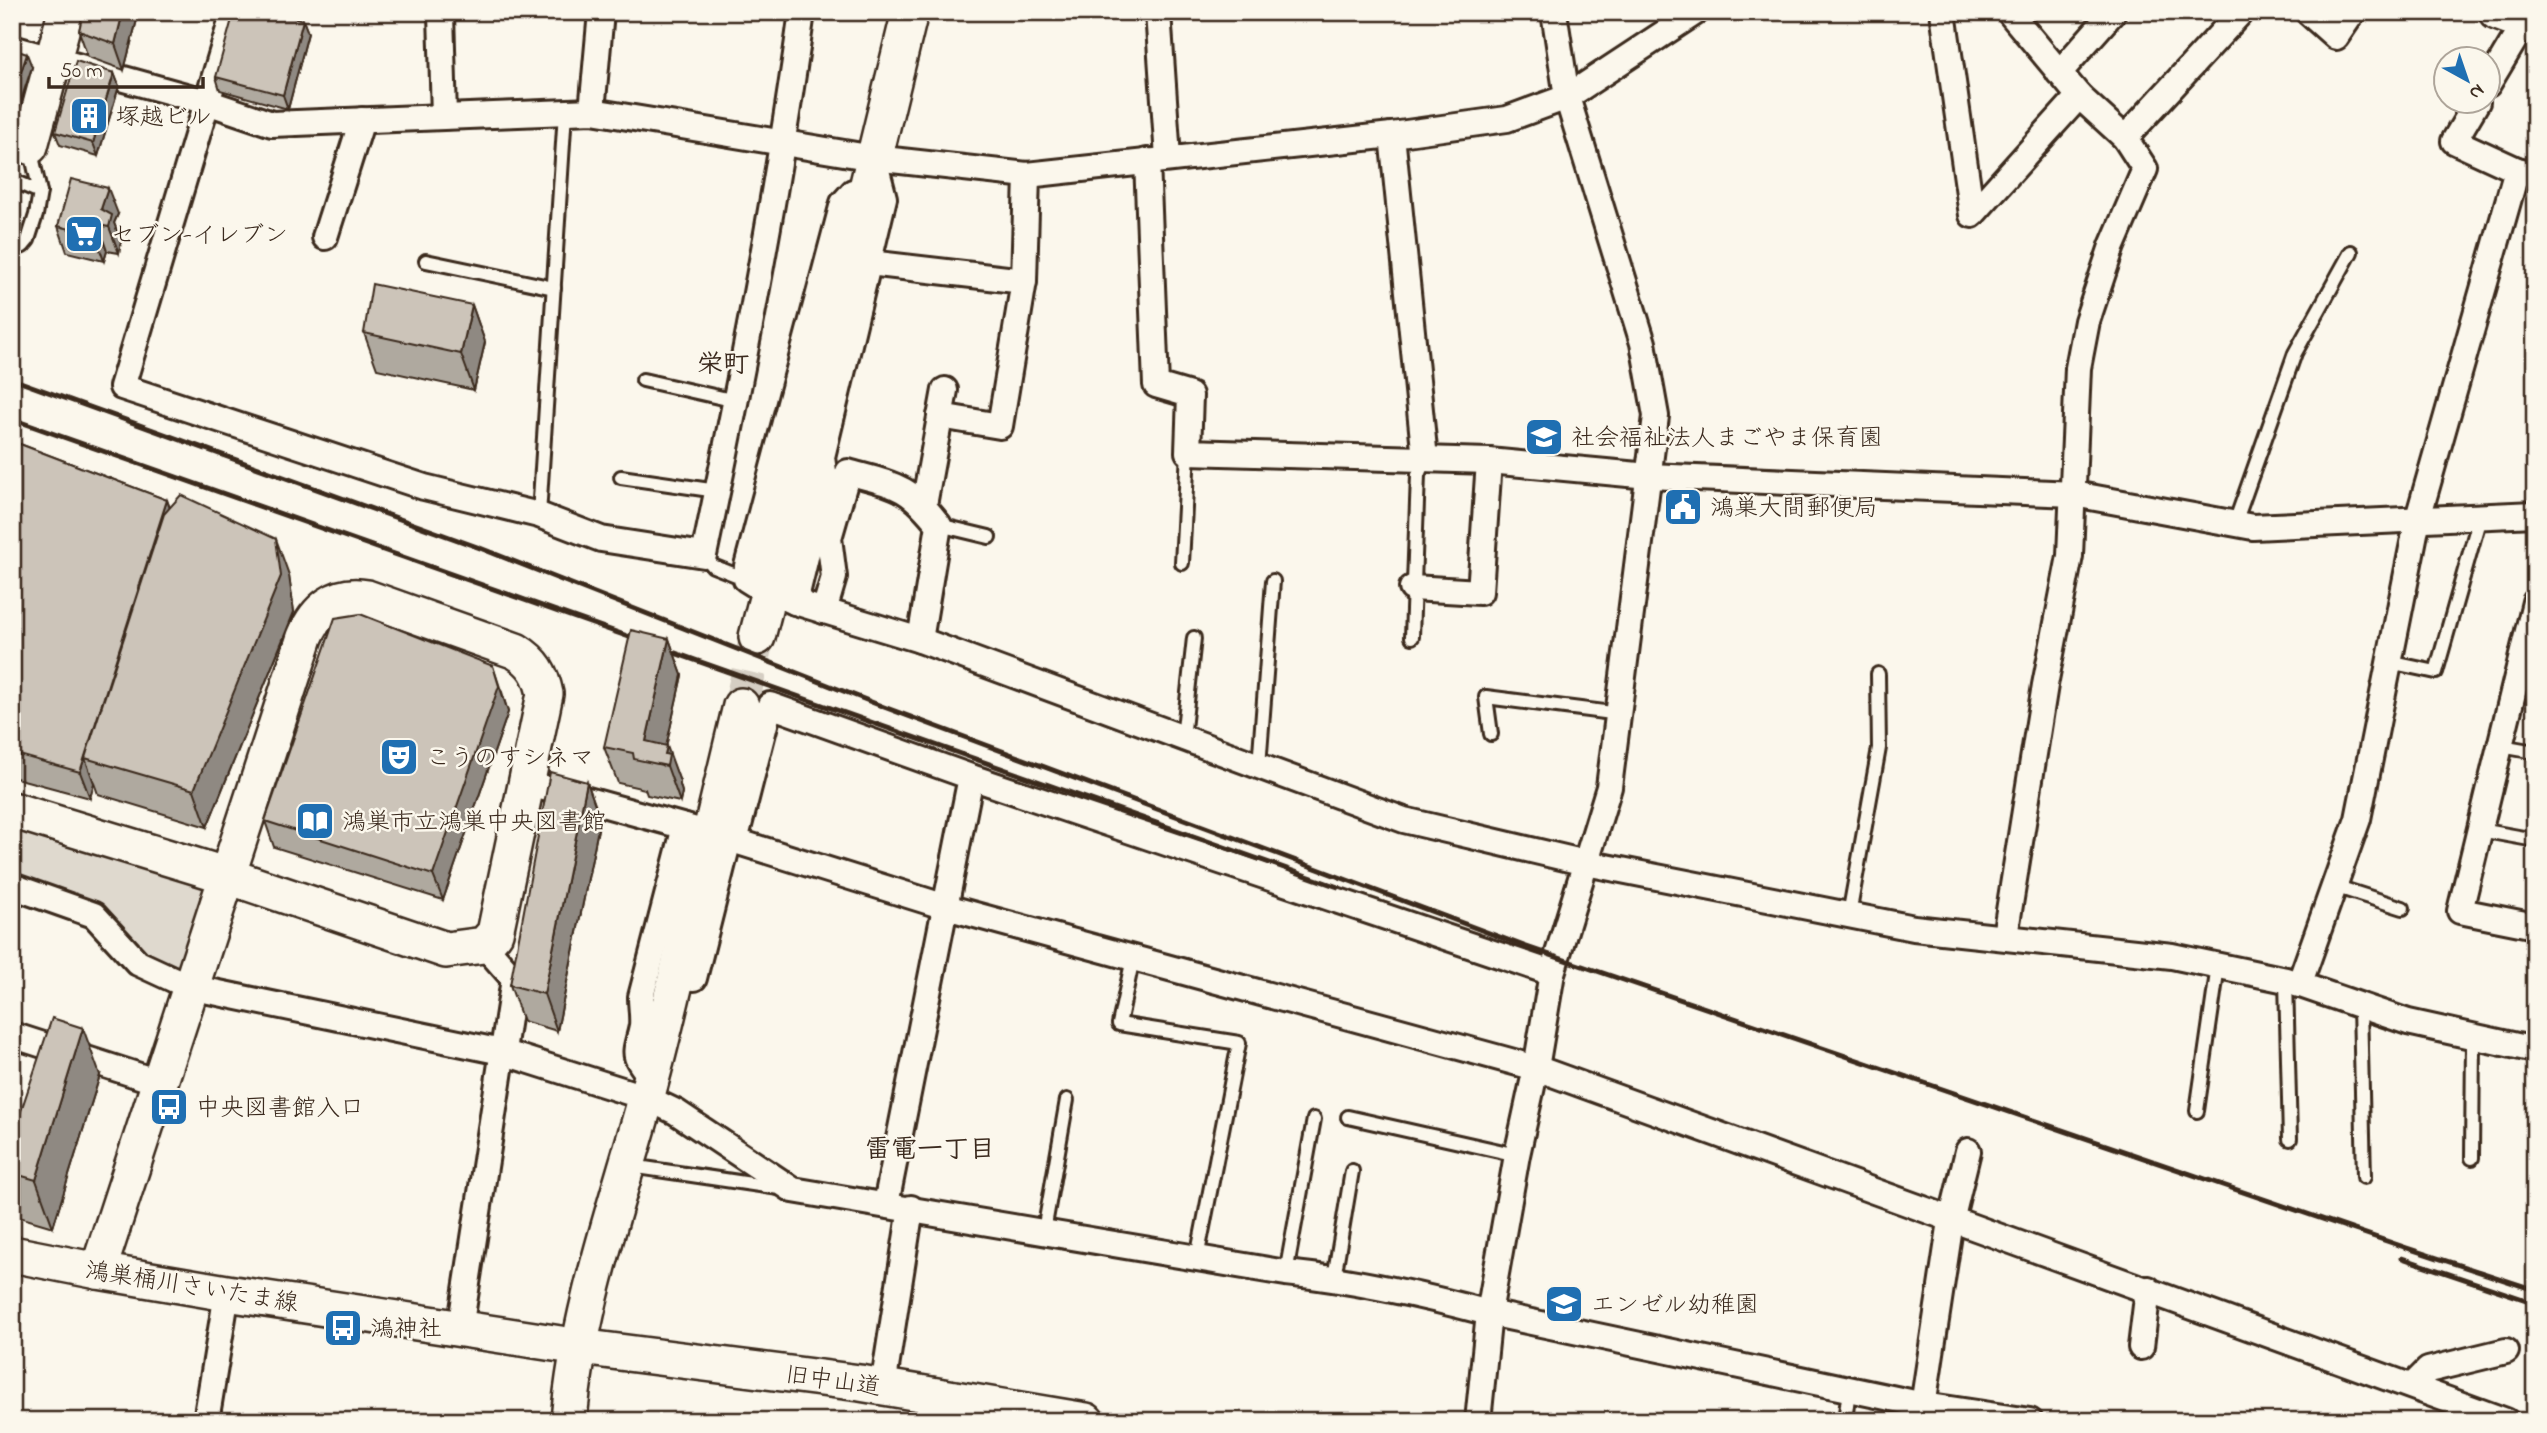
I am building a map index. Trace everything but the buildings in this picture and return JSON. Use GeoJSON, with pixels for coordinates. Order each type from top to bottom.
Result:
{"type":"FeatureCollection","features":[{"type":"Feature","properties":{"kind":"street"},"geometry":{"type":"LineString","coordinates":[[26,151],[66,12]]}},
{"type":"Feature","properties":{"kind":"street"},"geometry":{"type":"LineString","coordinates":[[234,12],[122,387],[424,488],[539,515],[601,539],[704,555],[736,401],[784,141],[803,12]]}},
{"type":"Feature","properties":{"kind":"street"},"geometry":{"type":"LineString","coordinates":[[592,111],[601,12]]}},
{"type":"Feature","properties":{"kind":"street"},"geometry":{"type":"LineString","coordinates":[[757,637],[910,12]]}},
{"type":"Feature","properties":{"kind":"street"},"geometry":{"type":"LineString","coordinates":[[1158,12],[1156,385],[1190,395],[1188,452],[1489,461],[1649,476],[2074,494],[2253,527],[2535,514]]}},
{"type":"Feature","properties":{"kind":"street"},"geometry":{"type":"LineString","coordinates":[[1478,1421],[1489,1313],[1552,973],[1609,787],[1656,415],[1643,343],[1567,97],[1554,12]]}},
{"type":"Feature","properties":{"kind":"street"},"geometry":{"type":"LineString","coordinates":[[12,48],[207,102],[272,124],[592,111],[874,158],[1027,175],[1392,135],[1507,119],[1567,97],[1696,12]]}},
{"type":"Feature","properties":{"kind":"street"},"geometry":{"type":"LineString","coordinates":[[1943,12],[1972,215],[2079,96]]}},
{"type":"Feature","properties":{"kind":"street"},"geometry":{"type":"LineString","coordinates":[[2005,936],[2045,685],[2070,556],[2078,368],[2087,321],[2112,246],[2145,169],[2125,138],[2079,96],[2009,12]]}},
{"type":"Feature","properties":{"kind":"street"},"geometry":{"type":"LineString","coordinates":[[2059,73],[2113,12]]}},
{"type":"Feature","properties":{"kind":"street"},"geometry":{"type":"LineString","coordinates":[[2125,138],[2241,12]]}},
{"type":"Feature","properties":{"kind":"street"},"geometry":{"type":"LineString","coordinates":[[2308,12],[2336,37],[2353,12]]}},
{"type":"Feature","properties":{"kind":"street"},"geometry":{"type":"LineString","coordinates":[[441,14],[444,116]]}},
{"type":"Feature","properties":{"kind":"street"},"geometry":{"type":"LineString","coordinates":[[2502,56],[2522,18]]}},
{"type":"Feature","properties":{"kind":"street"},"geometry":{"type":"LineString","coordinates":[[2292,983],[2334,886],[2358,819],[2418,518],[2526,172],[2454,141],[2469,116]]}},
{"type":"Feature","properties":{"kind":"street"},"geometry":{"type":"LineString","coordinates":[[325,237],[362,120]]}},
{"type":"Feature","properties":{"kind":"street"},"geometry":{"type":"LineString","coordinates":[[1392,135],[1425,459]]}},
{"type":"Feature","properties":{"kind":"street"},"geometry":{"type":"LineString","coordinates":[[769,591],[825,479],[822,457],[884,198],[874,158]]}},
{"type":"Feature","properties":{"kind":"street"},"geometry":{"type":"LineString","coordinates":[[940,416],[1000,426],[1024,281],[1027,175]]}},
{"type":"Feature","properties":{"kind":"street"},"geometry":{"type":"LineString","coordinates":[[869,263],[1024,281]]}},
{"type":"Feature","properties":{"kind":"street"},"geometry":{"type":"LineString","coordinates":[[924,505],[945,390]]}},
{"type":"Feature","properties":{"kind":"street"},"geometry":{"type":"LineString","coordinates":[[1412,589],[1480,592],[1489,461]]}},
{"type":"Feature","properties":{"kind":"street"},"geometry":{"type":"LineString","coordinates":[[824,611],[834,577],[829,538],[848,472],[900,486],[924,505],[939,525],[920,640]]}},
{"type":"Feature","properties":{"kind":"street"},"geometry":{"type":"LineString","coordinates":[[769,591],[920,640],[1404,820],[1586,863],[1914,928],[2172,956],[2292,983],[2408,1022],[2535,1050]]}},
{"type":"Feature","properties":{"kind":"street"},"geometry":{"type":"LineString","coordinates":[[12,810],[228,876],[446,950],[484,945],[495,933],[545,694],[538,670],[528,658],[516,651],[368,598],[343,598],[332,602],[316,616],[305,638],[228,876],[158,1082],[98,1271]]}},
{"type":"Feature","properties":{"kind":"street"},"geometry":{"type":"LineString","coordinates":[[2535,602],[2527,667],[2501,746],[2460,911],[2535,926]]}},
{"type":"Feature","properties":{"kind":"street"},"geometry":{"type":"LineString","coordinates":[[714,836],[770,705],[971,777],[1552,973]]}},
{"type":"Feature","properties":{"kind":"street"},"geometry":{"type":"LineString","coordinates":[[569,1421],[580,1347],[714,836],[741,706]]}},
{"type":"Feature","properties":{"kind":"street"},"geometry":{"type":"LineString","coordinates":[[886,1204],[971,777]]}},
{"type":"Feature","properties":{"kind":"street"},"geometry":{"type":"LineString","coordinates":[[527,783],[714,836],[946,907],[1536,1068],[2506,1421]]}},
{"type":"Feature","properties":{"kind":"street"},"geometry":{"type":"LineString","coordinates":[[12,886],[94,915],[138,963],[190,987],[502,1052],[649,1088],[676,1112],[793,1190],[1286,1273],[1334,1278],[1849,1389],[1922,1413],[1969,1410],[2030,1421]]}},
{"type":"Feature","properties":{"kind":"street"},"geometry":{"type":"LineString","coordinates":[[460,1329],[514,979],[484,945]]}},
{"type":"Feature","properties":{"kind":"street"},"geometry":{"type":"LineString","coordinates":[[12,1035],[158,1082]]}},
{"type":"Feature","properties":{"kind":"street"},"geometry":{"type":"LineString","coordinates":[[1922,1413],[1951,1221],[1968,1150]]}},
{"type":"Feature","properties":{"kind":"street"},"geometry":{"type":"LineString","coordinates":[[883,1387],[911,1208]]}},
{"type":"Feature","properties":{"kind":"street","name":"鴻巣桶川さいたま線"},"geometry":{"type":"LineString","coordinates":[[12,1254],[227,1293],[580,1347]]}},
{"type":"Feature","properties":{"kind":"street"},"geometry":{"type":"LineString","coordinates":[[2141,1347],[2148,1289]]}},
{"type":"Feature","properties":{"kind":"street"},"geometry":{"type":"LineString","coordinates":[[206,1421],[227,1293]]}},
{"type":"Feature","properties":{"kind":"street","name":"旧中山道"},"geometry":{"type":"LineString","coordinates":[[580,1347],[883,1387],[1086,1421]]}},
{"type":"Feature","properties":{"kind":"street"},"geometry":{"type":"LineString","coordinates":[[2412,1385],[2428,1370],[2505,1351]]}},
{"type":"Feature","properties":{"kind":"lane"},"geometry":{"type":"LineString","coordinates":[[539,515],[565,112]]}},
{"type":"Feature","properties":{"kind":"lane"},"geometry":{"type":"LineString","coordinates":[[12,250],[23,246],[28,240],[40,192],[26,151]]}},
{"type":"Feature","properties":{"kind":"lane"},"geometry":{"type":"LineString","coordinates":[[12,180],[40,192]]}},
{"type":"Feature","properties":{"kind":"lane"},"geometry":{"type":"LineString","coordinates":[[2235,523],[2295,353],[2351,252]]}},
{"type":"Feature","properties":{"kind":"lane"},"geometry":{"type":"LineString","coordinates":[[426,261],[554,288]]}},
{"type":"Feature","properties":{"kind":"lane"},"geometry":{"type":"LineString","coordinates":[[643,380],[736,401]]}},
{"type":"Feature","properties":{"kind":"lane"},"geometry":{"type":"LineString","coordinates":[[1182,563],[1188,452]]}},
{"type":"Feature","properties":{"kind":"lane"},"geometry":{"type":"LineString","coordinates":[[1412,637],[1418,475],[1425,459]]}},
{"type":"Feature","properties":{"kind":"lane"},"geometry":{"type":"LineString","coordinates":[[621,477],[718,491]]}},
{"type":"Feature","properties":{"kind":"lane"},"geometry":{"type":"LineString","coordinates":[[2389,662],[2436,672],[2480,517]]}},
{"type":"Feature","properties":{"kind":"lane"},"geometry":{"type":"LineString","coordinates":[[939,525],[989,537]]}},
{"type":"Feature","properties":{"kind":"lane"},"geometry":{"type":"LineString","coordinates":[[704,555],[713,566],[769,591]]}},
{"type":"Feature","properties":{"kind":"lane"},"geometry":{"type":"LineString","coordinates":[[1259,766],[1273,581]]}},
{"type":"Feature","properties":{"kind":"lane"},"geometry":{"type":"LineString","coordinates":[[1183,738],[1194,638]]}},
{"type":"Feature","properties":{"kind":"lane"},"geometry":{"type":"LineString","coordinates":[[1849,915],[1879,748],[1878,674]]}},
{"type":"Feature","properties":{"kind":"lane"},"geometry":{"type":"LineString","coordinates":[[1492,734],[1486,697],[1619,714]]}},
{"type":"Feature","properties":{"kind":"lane"},"geometry":{"type":"LineString","coordinates":[[2501,746],[2535,752]]}},
{"type":"Feature","properties":{"kind":"lane"},"geometry":{"type":"LineString","coordinates":[[2480,830],[2535,840]]}},
{"type":"Feature","properties":{"kind":"lane"},"geometry":{"type":"LineString","coordinates":[[2334,886],[2403,908]]}},
{"type":"Feature","properties":{"kind":"lane"},"geometry":{"type":"LineString","coordinates":[[1133,958],[1119,1024],[1239,1043],[1197,1258]]}},
{"type":"Feature","properties":{"kind":"lane"},"geometry":{"type":"LineString","coordinates":[[2197,1111],[2218,966]]}},
{"type":"Feature","properties":{"kind":"lane"},"geometry":{"type":"LineString","coordinates":[[2290,1139],[2292,983]]}},
{"type":"Feature","properties":{"kind":"lane"},"geometry":{"type":"LineString","coordinates":[[2360,1006],[2364,1177]]}},
{"type":"Feature","properties":{"kind":"lane"},"geometry":{"type":"LineString","coordinates":[[2472,1158],[2473,1038]]}},
{"type":"Feature","properties":{"kind":"lane"},"geometry":{"type":"LineString","coordinates":[[1044,1231],[1067,1100]]}},
{"type":"Feature","properties":{"kind":"lane"},"geometry":{"type":"LineString","coordinates":[[1348,1117],[1517,1155]]}},
{"type":"Feature","properties":{"kind":"lane"},"geometry":{"type":"LineString","coordinates":[[1286,1273],[1314,1118]]}},
{"type":"Feature","properties":{"kind":"lane"},"geometry":{"type":"LineString","coordinates":[[627,1166],[793,1190]]}},
{"type":"Feature","properties":{"kind":"lane"},"geometry":{"type":"LineString","coordinates":[[1334,1278],[1352,1171]]}},
{"type":"Feature","properties":{"kind":"lane"},"geometry":{"type":"LineString","coordinates":[[1845,1421],[1849,1389]]}},
{"type":"Feature","properties":{"kind":"shaded area"},"geometry":{"type":"Polygon","coordinates":[[[12,810],[228,876],[190,987],[94,915],[12,886],[12,810]]]}},
{"type":"Feature","properties":{"kind":"tunnel"},"geometry":{"type":"LineString","coordinates":[[741,706],[757,637]]}},
{"type":"Feature","properties":{"kind":"railway"},"geometry":{"type":"LineString","coordinates":[[12,379],[480,548],[884,707],[1524,946],[2535,1290]]}},
{"type":"Feature","properties":{"kind":"railway"},"geometry":{"type":"LineString","coordinates":[[12,419],[1338,887]]}},
{"type":"Feature","properties":{"kind":"railway"},"geometry":{"type":"LineString","coordinates":[[2402,1258],[2535,1303]]}},
{"type":"Feature","properties":{"kind":"place","name":"塚越ビル"},"geometry":{"type":"Point","coordinates":[89,116]}},
{"type":"Feature","properties":{"kind":"place","name":"セブン-イレブン"},"geometry":{"type":"Point","coordinates":[84,234]}},
{"type":"Feature","properties":{"kind":"place","name":"社会福祉法人まごやま保育園"},"geometry":{"type":"Point","coordinates":[1544,437]}},
{"type":"Feature","properties":{"kind":"place","name":"鴻巣大間郵便局"},"geometry":{"type":"Point","coordinates":[1683,507]}},
{"type":"Feature","properties":{"kind":"place","name":"こうのすシネマ"},"geometry":{"type":"Point","coordinates":[399,757]}},
{"type":"Feature","properties":{"kind":"place","name":"鴻巣市立鴻巣中央図書館"},"geometry":{"type":"Point","coordinates":[315,821]}},
{"type":"Feature","properties":{"kind":"place","name":"中央図書館入口"},"geometry":{"type":"Point","coordinates":[169,1107]}},
{"type":"Feature","properties":{"kind":"place","name":"エンゼル幼稚園"},"geometry":{"type":"Point","coordinates":[1564,1304]}},
{"type":"Feature","properties":{"kind":"place","name":"鴻神社"},"geometry":{"type":"Point","coordinates":[343,1328]}},
{"type":"Feature","properties":{"kind":"district","name":"栄町"},"geometry":{"type":"Point","coordinates":[723,363]}},
{"type":"Feature","properties":{"kind":"district","name":"雷電一丁目"},"geometry":{"type":"Point","coordinates":[930,1148]}}]}
